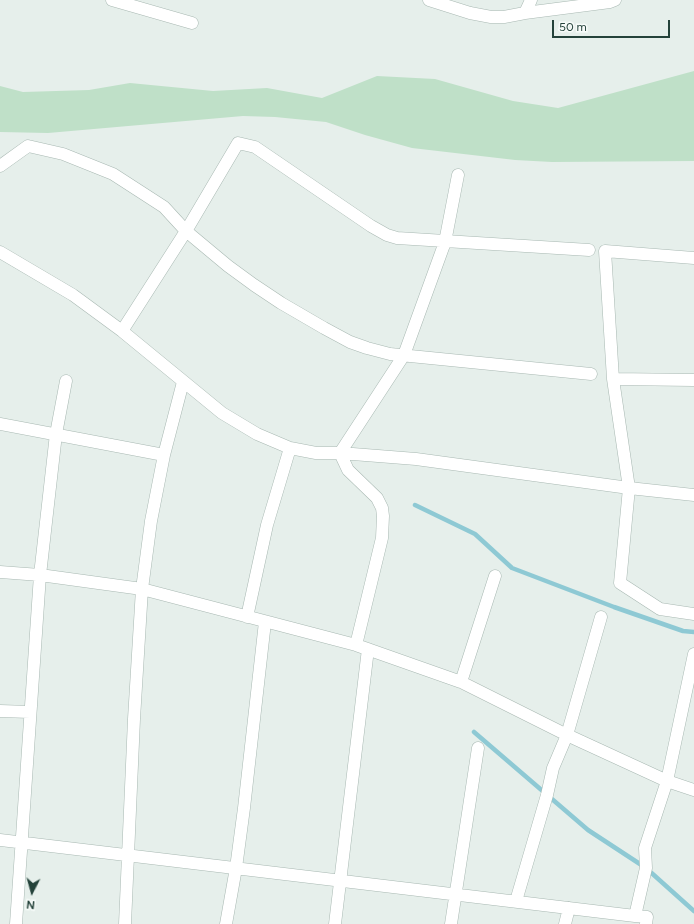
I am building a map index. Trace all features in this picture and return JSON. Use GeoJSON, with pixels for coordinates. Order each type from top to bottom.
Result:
{"type":"FeatureCollection","features":[{"type":"Feature","properties":{"kind":"street"},"geometry":{"type":"LineString","coordinates":[[112,0],[192,23]]}},
{"type":"Feature","properties":{"kind":"street"},"geometry":{"type":"LineString","coordinates":[[429,0],[457,10],[491,17],[504,17],[610,2],[615,0]]}},
{"type":"Feature","properties":{"kind":"street"},"geometry":{"type":"LineString","coordinates":[[525,13],[531,0]]}},
{"type":"Feature","properties":{"kind":"street"},"geometry":{"type":"LineString","coordinates":[[122,331],[186,231],[238,143],[255,147],[379,231],[397,238],[588,250]]}},
{"type":"Feature","properties":{"kind":"street"},"geometry":{"type":"LineString","coordinates":[[0,166],[28,146],[63,154],[113,174],[164,207],[186,231],[228,266],[254,285],[281,303],[324,328],[350,342],[367,348],[390,354],[591,374]]}},
{"type":"Feature","properties":{"kind":"street"},"geometry":{"type":"LineString","coordinates":[[340,453],[404,355],[445,242],[458,175]]}},
{"type":"Feature","properties":{"kind":"street"},"geometry":{"type":"LineString","coordinates":[[694,258],[605,251],[613,379],[629,488],[620,583],[660,609],[694,614]]}},
{"type":"Feature","properties":{"kind":"street"},"geometry":{"type":"LineString","coordinates":[[0,252],[73,295],[122,331],[222,413],[257,434],[290,448],[316,453],[340,453],[416,459],[629,488],[694,495]]}},
{"type":"Feature","properties":{"kind":"street"},"geometry":{"type":"LineString","coordinates":[[613,379],[694,380]]}},
{"type":"Feature","properties":{"kind":"street"},"geometry":{"type":"LineString","coordinates":[[16,924],[40,576],[56,434],[66,381]]}},
{"type":"Feature","properties":{"kind":"street"},"geometry":{"type":"LineString","coordinates":[[125,924],[142,589],[151,521],[164,455],[183,382]]}},
{"type":"Feature","properties":{"kind":"street"},"geometry":{"type":"LineString","coordinates":[[0,424],[164,455]]}},
{"type":"Feature","properties":{"kind":"street"},"geometry":{"type":"LineString","coordinates":[[247,617],[267,525],[290,448]]}},
{"type":"Feature","properties":{"kind":"street"},"geometry":{"type":"LineString","coordinates":[[340,453],[348,470],[377,498],[382,508],[383,516],[382,538],[356,645]]}},
{"type":"Feature","properties":{"kind":"street"},"geometry":{"type":"LineString","coordinates":[[0,572],[142,589],[356,645],[461,682],[567,735],[667,781],[694,790]]}},
{"type":"Feature","properties":{"kind":"street"},"geometry":{"type":"LineString","coordinates":[[461,682],[495,576]]}},
{"type":"Feature","properties":{"kind":"street"},"geometry":{"type":"LineString","coordinates":[[516,902],[547,795],[553,768],[567,735],[602,617]]}},
{"type":"Feature","properties":{"kind":"street"},"geometry":{"type":"LineString","coordinates":[[226,924],[236,868],[244,808],[265,622]]}},
{"type":"Feature","properties":{"kind":"street"},"geometry":{"type":"LineString","coordinates":[[335,924],[368,649]]}},
{"type":"Feature","properties":{"kind":"street"},"geometry":{"type":"LineString","coordinates":[[635,916],[646,868],[645,848],[667,781],[694,654]]}},
{"type":"Feature","properties":{"kind":"street"},"geometry":{"type":"LineString","coordinates":[[0,711],[30,712]]}},
{"type":"Feature","properties":{"kind":"street"},"geometry":{"type":"LineString","coordinates":[[451,924],[478,748]]}},
{"type":"Feature","properties":{"kind":"street"},"geometry":{"type":"LineString","coordinates":[[0,840],[647,917],[646,924]]}},
{"type":"Feature","properties":{"kind":"street"},"geometry":{"type":"LineString","coordinates":[[565,924],[569,908]]}},
{"type":"Feature","properties":{"kind":"green space"},"geometry":{"type":"Polygon","coordinates":[[[694,71],[694,161],[552,162],[515,160],[412,148],[326,122],[275,117],[243,116],[48,133],[0,132],[0,86],[23,92],[89,90],[130,83],[213,91],[267,88],[322,98],[377,76],[435,79],[513,101],[558,108],[694,71]]]}},
{"type":"Feature","properties":{"kind":"waterway"},"geometry":{"type":"LineString","coordinates":[[415,505],[475,534],[512,568],[614,607],[683,631],[694,632]]}},
{"type":"Feature","properties":{"kind":"waterway"},"geometry":{"type":"LineString","coordinates":[[474,732],[588,830],[646,868],[694,911]]}}]}
